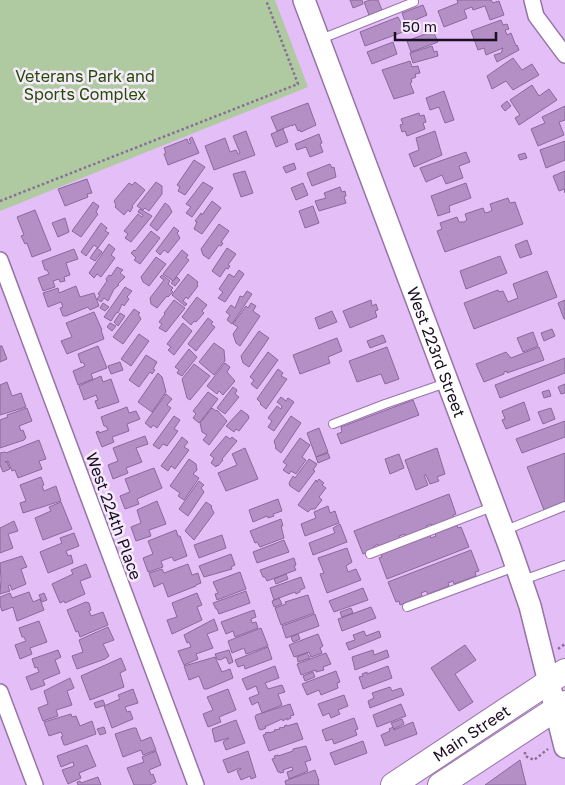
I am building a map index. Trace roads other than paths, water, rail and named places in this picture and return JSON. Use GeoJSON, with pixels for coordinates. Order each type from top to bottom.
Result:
{"type":"FeatureCollection","features":[{"type":"Feature","properties":{"kind":"main road","name":"West 223rd Street"},"geometry":{"type":"LineString","coordinates":[[304,0],[557,676],[565,747]]}},
{"type":"Feature","properties":{"kind":"main road","name":"Main Street"},"geometry":{"type":"LineString","coordinates":[[394,785],[557,676]]}},
{"type":"Feature","properties":{"kind":"main road","name":"Main Street"},"geometry":{"type":"LineString","coordinates":[[440,785],[561,706]]}},
{"type":"Feature","properties":{"kind":"street"},"geometry":{"type":"LineString","coordinates":[[532,0],[536,16],[565,55]]}},
{"type":"Feature","properties":{"kind":"street","name":"West 224th Place"},"geometry":{"type":"LineString","coordinates":[[0,260],[196,785]]}},
{"type":"Feature","properties":{"kind":"street"},"geometry":{"type":"LineString","coordinates":[[0,692],[35,785]]}},
{"type":"Feature","properties":{"kind":"lane"},"geometry":{"type":"LineString","coordinates":[[319,40],[414,2]]}},
{"type":"Feature","properties":{"kind":"lane"},"geometry":{"type":"LineString","coordinates":[[333,424],[448,383]]}},
{"type":"Feature","properties":{"kind":"lane"},"geometry":{"type":"LineString","coordinates":[[370,554],[494,506]]}},
{"type":"Feature","properties":{"kind":"lane"},"geometry":{"type":"LineString","coordinates":[[504,531],[565,506]]}},
{"type":"Feature","properties":{"kind":"lane"},"geometry":{"type":"LineString","coordinates":[[407,607],[519,574],[565,566]]}},
{"type":"Feature","properties":{"kind":"park label","name":"Veterans Park and Sports Complex"},"geometry":{"type":"Point","coordinates":[85,85]}}]}
